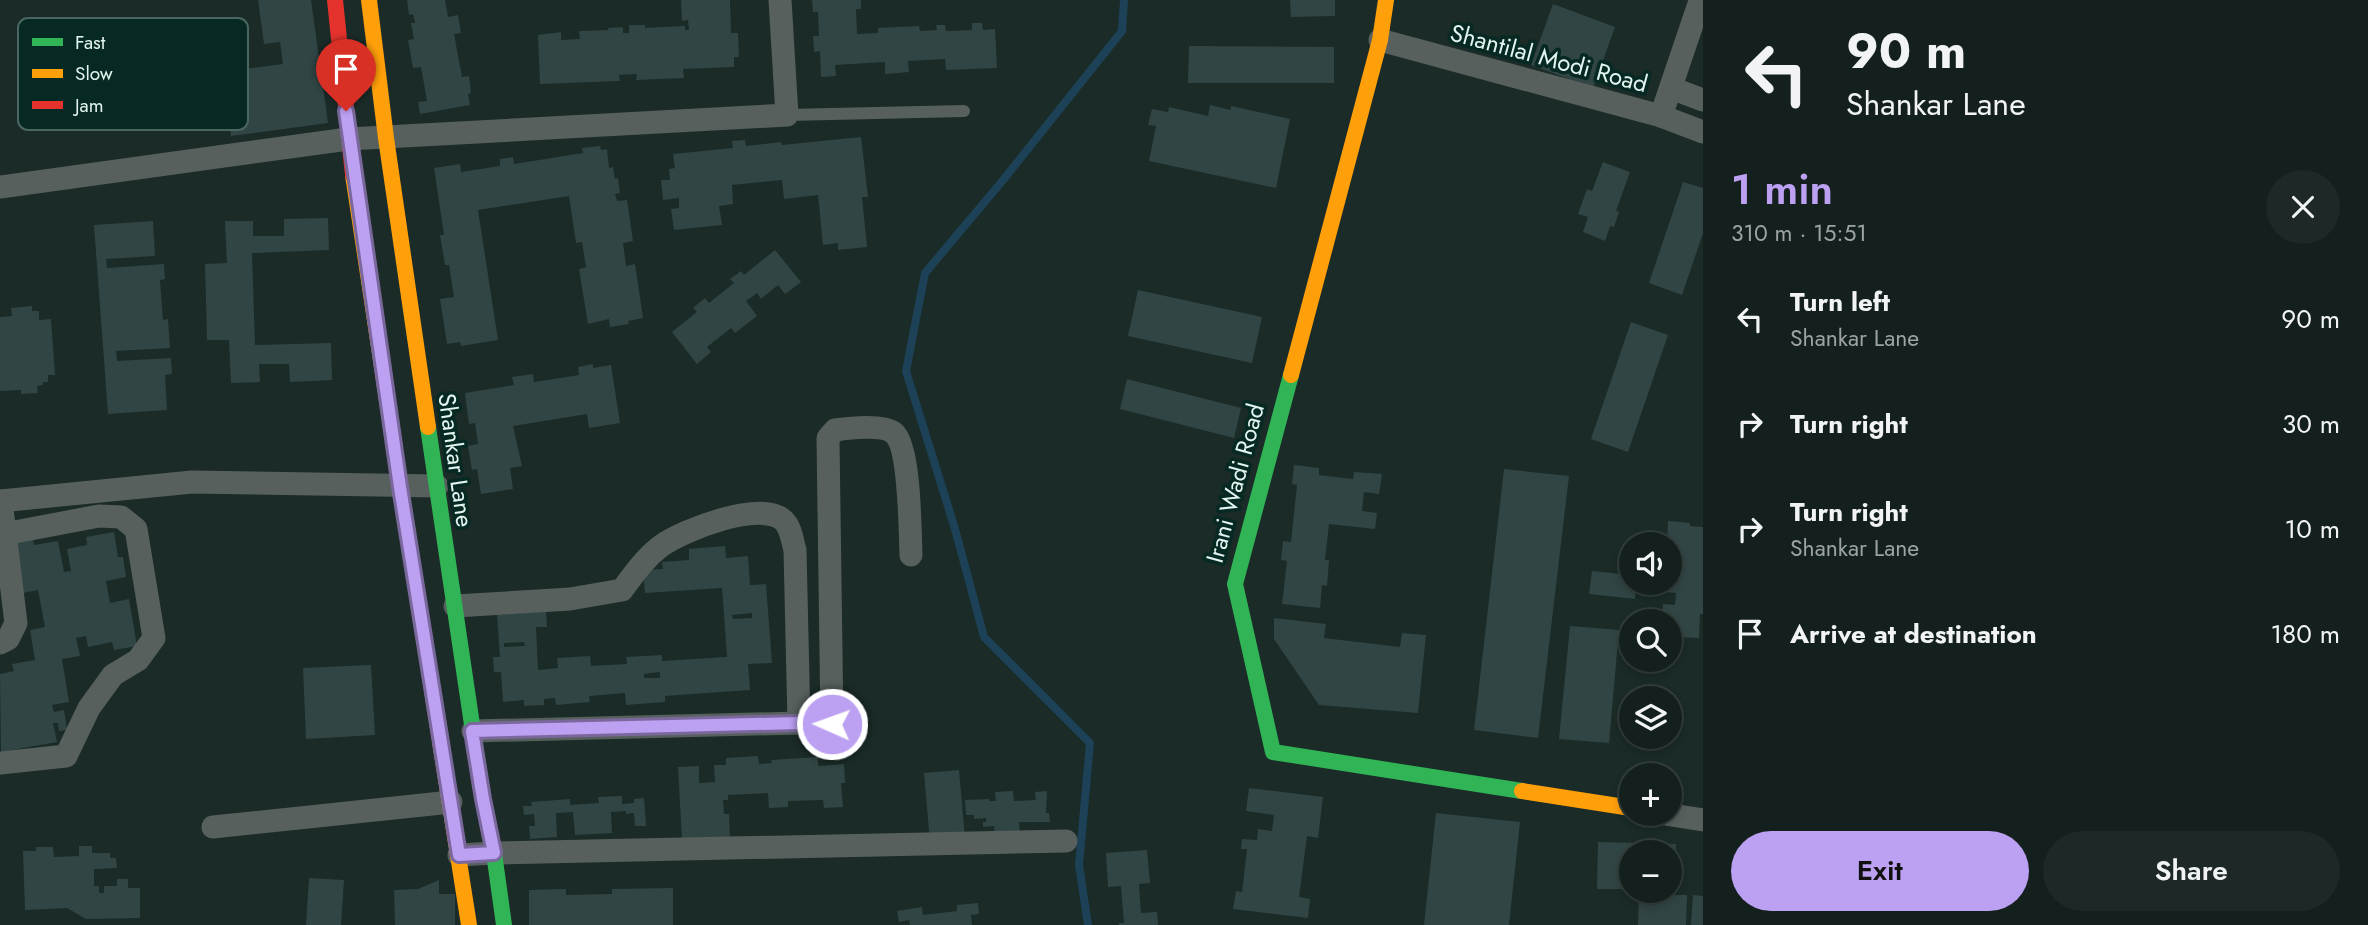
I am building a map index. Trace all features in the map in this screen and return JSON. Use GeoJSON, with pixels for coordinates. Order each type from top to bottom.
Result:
{"type":"FeatureCollection","features":[{"type":"Feature","properties":{"kind":"street"},"geometry":{"type":"LineString","coordinates":[[335,0],[348,139],[469,925]]}},
{"type":"Feature","properties":{"kind":"street","name":"Shankar Lane"},"geometry":{"type":"LineString","coordinates":[[369,0],[386,138],[472,731],[494,853],[503,925]]}},
{"type":"Feature","properties":{"kind":"street"},"geometry":{"type":"LineString","coordinates":[[0,187],[348,139],[787,115],[780,0]]}},
{"type":"Feature","properties":{"kind":"street","name":"Irani Wadi Road"},"geometry":{"type":"LineString","coordinates":[[1386,0],[1380,40],[1235,584],[1273,752],[1619,806]]}},
{"type":"Feature","properties":{"kind":"street"},"geometry":{"type":"LineString","coordinates":[[1661,116],[1700,1],[1703,1]]}},
{"type":"Feature","properties":{"kind":"street","name":"Shantilal Modi Road"},"geometry":{"type":"LineString","coordinates":[[1380,40],[1661,116],[1703,132]]}},
{"type":"Feature","properties":{"kind":"street"},"geometry":{"type":"LineString","coordinates":[[1671,88],[1703,100]]}},
{"type":"Feature","properties":{"kind":"street"},"geometry":{"type":"LineString","coordinates":[[472,731],[832,724],[828,438],[835,430],[885,428],[896,434],[905,460],[911,555]]}},
{"type":"Feature","properties":{"kind":"street"},"geometry":{"type":"LineString","coordinates":[[0,643],[8,639],[16,623],[0,501],[192,482],[437,486]]}},
{"type":"Feature","properties":{"kind":"street"},"geometry":{"type":"LineString","coordinates":[[454,606],[570,598],[622,590],[642,564],[662,545],[706,525],[743,513],[767,513],[783,520],[795,550],[799,723]]}},
{"type":"Feature","properties":{"kind":"street"},"geometry":{"type":"LineString","coordinates":[[0,763],[66,756],[89,708],[113,675],[138,660],[154,638],[136,529],[121,517],[99,516],[4,534]]}},
{"type":"Feature","properties":{"kind":"street"},"geometry":{"type":"LineString","coordinates":[[213,827],[451,802]]}},
{"type":"Feature","properties":{"kind":"street"},"geometry":{"type":"LineString","coordinates":[[1682,817],[1703,820]]}},
{"type":"Feature","properties":{"kind":"street"},"geometry":{"type":"LineString","coordinates":[[459,855],[1066,841]]}},
{"type":"Feature","properties":{"kind":"lane"},"geometry":{"type":"LineString","coordinates":[[787,115],[964,111]]}},
{"type":"Feature","properties":{"kind":"building"},"geometry":{"type":"Polygon","coordinates":[[[258,0],[311,0],[328,123],[231,136],[230,130],[248,130],[248,69],[283,64],[280,42],[264,44],[258,0]]]}},
{"type":"Feature","properties":{"kind":"building"},"geometry":{"type":"Polygon","coordinates":[[[407,0],[445,0],[448,17],[458,15],[461,33],[454,34],[462,77],[469,76],[470,105],[420,114],[418,102],[427,101],[421,67],[413,68],[408,40],[414,39],[411,23],[415,23],[413,14],[409,15],[407,0]]]}},
{"type":"Feature","properties":{"kind":"building"},"geometry":{"type":"Polygon","coordinates":[[[681,0],[730,0],[731,33],[738,33],[739,57],[734,57],[734,67],[683,69],[684,78],[636,80],[637,74],[619,75],[620,81],[540,84],[538,35],[561,32],[561,40],[580,39],[579,31],[623,27],[623,33],[629,33],[629,25],[645,25],[645,28],[685,26],[685,30],[689,30],[688,20],[682,21],[681,0]]]}},
{"type":"Feature","properties":{"kind":"building"},"geometry":{"type":"Polygon","coordinates":[[[812,0],[861,0],[861,9],[856,9],[857,34],[878,33],[878,28],[919,26],[920,31],[937,30],[936,25],[945,25],[946,31],[972,30],[972,23],[982,23],[983,30],[995,29],[997,68],[946,70],[945,59],[908,61],[909,72],[885,74],[885,62],[835,65],[836,76],[821,77],[820,51],[814,52],[813,36],[819,36],[818,12],[813,12],[812,0]]]}},
{"type":"Feature","properties":{"kind":"building"},"geometry":{"type":"Polygon","coordinates":[[[1290,0],[1335,0],[1335,16],[1291,17],[1290,0]]]}},
{"type":"Feature","properties":{"kind":"building"},"geometry":{"type":"Polygon","coordinates":[[[1553,4],[1615,27],[1593,88],[1531,65],[1553,4]]]}},
{"type":"Feature","properties":{"kind":"building"},"geometry":{"type":"Polygon","coordinates":[[[1189,46],[1334,47],[1334,83],[1188,83],[1189,46]]]}},
{"type":"Feature","properties":{"kind":"building"},"geometry":{"type":"Polygon","coordinates":[[[1210,105],[1231,110],[1231,106],[1290,119],[1276,188],[1149,161],[1156,126],[1148,125],[1152,109],[1168,112],[1169,107],[1208,116],[1210,105]]]}},
{"type":"Feature","properties":{"kind":"building"},"geometry":{"type":"Polygon","coordinates":[[[861,137],[868,197],[862,197],[867,247],[838,250],[838,243],[823,245],[818,195],[784,199],[782,180],[732,185],[733,204],[719,206],[722,225],[674,230],[671,209],[679,208],[679,198],[663,200],[661,180],[670,180],[669,169],[675,168],[673,154],[733,148],[732,141],[745,140],[746,146],[781,142],[782,145],[861,137]]]}},
{"type":"Feature","properties":{"kind":"building"},"geometry":{"type":"Polygon","coordinates":[[[600,146],[601,150],[607,149],[609,168],[613,167],[615,179],[618,178],[620,193],[615,194],[617,201],[627,200],[633,241],[623,243],[626,266],[635,264],[643,318],[628,321],[629,324],[610,327],[609,319],[588,324],[579,269],[586,267],[582,242],[576,243],[569,196],[478,210],[498,340],[461,346],[460,342],[447,344],[440,299],[454,297],[449,265],[445,265],[440,235],[444,235],[434,168],[460,164],[461,172],[500,166],[500,159],[513,157],[514,164],[583,153],[582,148],[600,146]]]}},
{"type":"Feature","properties":{"kind":"building"},"geometry":{"type":"Polygon","coordinates":[[[1603,162],[1630,172],[1616,211],[1619,212],[1614,227],[1610,226],[1605,241],[1583,232],[1588,217],[1578,214],[1587,189],[1592,191],[1603,162]]]}},
{"type":"Feature","properties":{"kind":"building"},"geometry":{"type":"Polygon","coordinates":[[[1683,182],[1703,188],[1703,233],[1682,295],[1649,283],[1683,182]]]}},
{"type":"Feature","properties":{"kind":"building"},"geometry":{"type":"Polygon","coordinates":[[[328,218],[329,250],[252,253],[255,345],[331,343],[332,380],[290,382],[289,364],[259,364],[260,382],[231,383],[229,340],[207,340],[205,264],[227,263],[225,221],[253,221],[253,236],[284,236],[284,219],[328,218]]]}},
{"type":"Feature","properties":{"kind":"building"},"geometry":{"type":"Polygon","coordinates":[[[153,221],[155,256],[106,259],[107,268],[164,264],[165,279],[160,280],[163,320],[168,319],[170,348],[116,351],[117,361],[171,358],[172,374],[165,375],[167,410],[108,414],[94,225],[153,221]]]}},
{"type":"Feature","properties":{"kind":"building"},"geometry":{"type":"Polygon","coordinates":[[[775,250],[801,282],[785,294],[778,285],[761,299],[757,293],[746,301],[757,316],[735,333],[731,328],[707,347],[711,352],[697,364],[672,332],[697,312],[693,308],[705,298],[709,303],[734,283],[730,279],[741,271],[744,275],[775,250]]]}},
{"type":"Feature","properties":{"kind":"building"},"geometry":{"type":"Polygon","coordinates":[[[1138,290],[1262,317],[1252,363],[1128,336],[1138,290]]]}},
{"type":"Feature","properties":{"kind":"building"},"geometry":{"type":"Polygon","coordinates":[[[32,306],[32,311],[39,311],[39,320],[51,319],[55,375],[48,375],[48,382],[37,386],[38,393],[21,394],[21,390],[0,391],[0,317],[12,316],[11,308],[32,306]]]}},
{"type":"Feature","properties":{"kind":"building"},"geometry":{"type":"Polygon","coordinates":[[[1631,322],[1668,335],[1628,452],[1591,439],[1631,322]]]}},
{"type":"Feature","properties":{"kind":"building"},"geometry":{"type":"Polygon","coordinates":[[[593,364],[593,368],[611,365],[620,423],[589,428],[587,414],[513,426],[522,466],[510,468],[513,489],[481,494],[477,469],[472,470],[468,446],[478,444],[475,423],[469,424],[465,393],[514,385],[512,377],[533,374],[534,382],[579,375],[578,367],[593,364]]]}},
{"type":"Feature","properties":{"kind":"building"},"geometry":{"type":"Polygon","coordinates":[[[1127,379],[1241,408],[1234,438],[1120,409],[1127,379]]]}},
{"type":"Feature","properties":{"kind":"building"},"geometry":{"type":"Polygon","coordinates":[[[1294,465],[1319,468],[1319,475],[1353,479],[1354,472],[1382,474],[1379,494],[1364,492],[1362,511],[1377,513],[1375,529],[1329,524],[1325,560],[1329,560],[1327,586],[1322,585],[1320,608],[1282,604],[1287,561],[1281,560],[1283,541],[1291,542],[1297,485],[1292,484],[1294,465]]]}},
{"type":"Feature","properties":{"kind":"building"},"geometry":{"type":"Polygon","coordinates":[[[1504,469],[1569,476],[1538,738],[1474,730],[1504,469]]]}},
{"type":"Feature","properties":{"kind":"building"},"geometry":{"type":"Polygon","coordinates":[[[1668,521],[1703,527],[1703,614],[1700,614],[1699,638],[1682,637],[1682,609],[1663,609],[1663,604],[1675,605],[1676,595],[1682,595],[1682,532],[1668,532],[1668,521]]]}},
{"type":"Feature","properties":{"kind":"building"},"geometry":{"type":"Polygon","coordinates":[[[114,532],[118,557],[123,557],[126,577],[106,581],[110,603],[129,599],[137,646],[114,650],[112,642],[88,647],[86,636],[76,638],[80,656],[62,659],[69,702],[52,705],[54,712],[64,710],[67,730],[59,731],[58,723],[53,723],[57,742],[1,752],[0,674],[14,671],[12,664],[35,660],[30,630],[45,627],[38,590],[23,593],[15,543],[33,539],[34,545],[58,541],[64,572],[71,571],[67,549],[87,545],[86,537],[114,532]]]}},
{"type":"Feature","properties":{"kind":"building"},"geometry":{"type":"Polygon","coordinates":[[[725,546],[726,558],[748,556],[750,585],[766,584],[772,663],[748,664],[750,690],[665,696],[665,702],[626,705],[625,693],[589,696],[590,702],[556,705],[555,698],[544,699],[544,705],[524,706],[524,700],[503,702],[501,672],[494,672],[493,657],[500,657],[497,615],[546,611],[547,627],[536,627],[538,670],[558,668],[557,658],[590,656],[591,666],[627,664],[626,657],[662,655],[662,661],[727,657],[722,588],[645,593],[643,570],[663,569],[662,562],[689,560],[689,549],[725,546]],[[752,613],[732,615],[733,619],[752,618],[752,613]],[[524,642],[504,643],[504,647],[525,646],[524,642]],[[660,672],[644,674],[644,678],[660,678],[660,672]]]}},
{"type":"Feature","properties":{"kind":"building"},"geometry":{"type":"Polygon","coordinates":[[[1592,571],[1619,574],[1619,595],[1635,595],[1635,599],[1589,594],[1592,571]]]}},
{"type":"Feature","properties":{"kind":"building"},"geometry":{"type":"Polygon","coordinates":[[[1274,618],[1326,624],[1324,638],[1400,647],[1402,633],[1426,635],[1418,713],[1319,705],[1274,639],[1274,618]]]}},
{"type":"Feature","properties":{"kind":"building"},"geometry":{"type":"Polygon","coordinates":[[[1570,626],[1619,630],[1609,743],[1559,739],[1570,626]]]}},
{"type":"Feature","properties":{"kind":"building"},"geometry":{"type":"Polygon","coordinates":[[[371,665],[375,735],[306,739],[303,668],[371,665]]]}},
{"type":"Feature","properties":{"kind":"building"},"geometry":{"type":"Polygon","coordinates":[[[758,756],[759,764],[772,763],[771,760],[818,757],[818,766],[844,764],[845,783],[841,783],[843,807],[824,808],[823,800],[788,801],[788,807],[769,808],[768,793],[728,795],[728,800],[723,800],[724,814],[729,814],[730,838],[702,837],[682,840],[678,767],[699,766],[699,783],[715,782],[714,765],[726,765],[726,758],[758,756]]]}},
{"type":"Feature","properties":{"kind":"building"},"geometry":{"type":"Polygon","coordinates":[[[959,770],[965,838],[930,842],[924,773],[959,770]]]}},
{"type":"Feature","properties":{"kind":"building"},"geometry":{"type":"Polygon","coordinates":[[[1249,788],[1323,797],[1318,838],[1307,836],[1299,897],[1310,899],[1308,918],[1233,909],[1236,891],[1242,892],[1247,849],[1241,849],[1242,839],[1257,840],[1258,829],[1272,831],[1274,815],[1246,811],[1249,788]]]}},
{"type":"Feature","properties":{"kind":"building"},"geometry":{"type":"Polygon","coordinates":[[[1013,791],[1014,801],[1036,800],[1035,792],[1047,791],[1046,813],[1049,813],[1050,822],[1019,822],[1020,834],[995,838],[994,826],[983,827],[986,818],[974,819],[974,815],[966,815],[965,800],[996,801],[995,792],[1013,791]]]}},
{"type":"Feature","properties":{"kind":"building"},"geometry":{"type":"Polygon","coordinates":[[[622,796],[622,804],[634,803],[634,799],[644,798],[646,826],[635,826],[634,813],[611,812],[612,833],[575,835],[573,812],[556,813],[557,837],[530,839],[529,826],[535,826],[534,814],[524,815],[523,806],[532,806],[531,802],[570,799],[570,805],[599,803],[598,797],[622,796]]]}},
{"type":"Feature","properties":{"kind":"building"},"geometry":{"type":"Polygon","coordinates":[[[1436,813],[1520,822],[1509,925],[1424,925],[1436,813]]]}},
{"type":"Feature","properties":{"kind":"building"},"geometry":{"type":"Polygon","coordinates":[[[1598,842],[1619,843],[1619,889],[1597,889],[1598,842]]]}},
{"type":"Feature","properties":{"kind":"building"},"geometry":{"type":"Polygon","coordinates":[[[79,846],[92,846],[92,853],[110,853],[110,858],[116,858],[117,868],[94,869],[94,886],[99,886],[99,893],[104,893],[104,886],[117,886],[117,879],[128,879],[128,888],[140,888],[140,918],[86,919],[67,908],[25,910],[23,851],[36,851],[36,847],[53,847],[54,857],[79,856],[79,846]]]}},
{"type":"Feature","properties":{"kind":"building"},"geometry":{"type":"Polygon","coordinates":[[[1147,850],[1150,883],[1139,884],[1141,913],[1157,912],[1158,925],[1119,925],[1124,923],[1121,886],[1108,887],[1106,853],[1147,850]]]}},
{"type":"Feature","properties":{"kind":"building"},"geometry":{"type":"Polygon","coordinates":[[[309,878],[344,880],[341,925],[306,925],[309,878]]]}},
{"type":"Feature","properties":{"kind":"building"},"geometry":{"type":"Polygon","coordinates":[[[439,880],[439,894],[455,894],[455,925],[395,925],[394,890],[418,889],[439,880]]]}},
{"type":"Feature","properties":{"kind":"building"},"geometry":{"type":"Polygon","coordinates":[[[673,888],[673,925],[529,925],[529,890],[566,889],[566,895],[612,894],[612,889],[673,888]]]}},
{"type":"Feature","properties":{"kind":"building"},"geometry":{"type":"Polygon","coordinates":[[[1682,895],[1687,895],[1686,925],[1638,925],[1639,903],[1682,903],[1682,895]]]}},
{"type":"Feature","properties":{"kind":"building"},"geometry":{"type":"Polygon","coordinates":[[[1693,895],[1703,896],[1703,925],[1691,925],[1693,895]]]}},
{"type":"Feature","properties":{"kind":"building"},"geometry":{"type":"Polygon","coordinates":[[[978,903],[979,914],[971,915],[972,925],[910,925],[909,920],[899,922],[897,911],[922,907],[923,915],[957,911],[957,905],[978,903]]]}},
{"type":"Feature","properties":{"kind":"waterway"},"geometry":{"type":"LineString","coordinates":[[1088,925],[1079,865],[1090,743],[984,637],[955,529],[906,371],[925,273],[1122,31],[1124,0]]}},
{"type":"Feature","properties":{"kind":"traffic: fast"},"geometry":{"type":"LineString","coordinates":[[1291,375],[1235,584],[1273,752],[1522,791]]}},
{"type":"Feature","properties":{"kind":"traffic: fast"},"geometry":{"type":"LineString","coordinates":[[428,427],[504,925]]}},
{"type":"Feature","properties":{"kind":"traffic: slow"},"geometry":{"type":"LineString","coordinates":[[369,0],[428,427]]}},
{"type":"Feature","properties":{"kind":"traffic: slow"},"geometry":{"type":"LineString","coordinates":[[1291,375],[1380,40],[1386,0]]}},
{"type":"Feature","properties":{"kind":"traffic: slow"},"geometry":{"type":"LineString","coordinates":[[353,175],[396,459]]}},
{"type":"Feature","properties":{"kind":"traffic: slow"},"geometry":{"type":"LineString","coordinates":[[440,741],[469,925]]}},
{"type":"Feature","properties":{"kind":"traffic: slow"},"geometry":{"type":"LineString","coordinates":[[1522,791],[1619,806]]}},
{"type":"Feature","properties":{"kind":"traffic: jam"},"geometry":{"type":"LineString","coordinates":[[335,0],[353,175]]}},
{"type":"Feature","properties":{"kind":"traffic: jam"},"geometry":{"type":"LineString","coordinates":[[396,459],[440,741]]}},
{"type":"Feature","properties":{"kind":"route"},"geometry":{"type":"LineString","coordinates":[[346,111],[400,487],[459,855],[494,853],[472,731],[832,724]]}}]}
